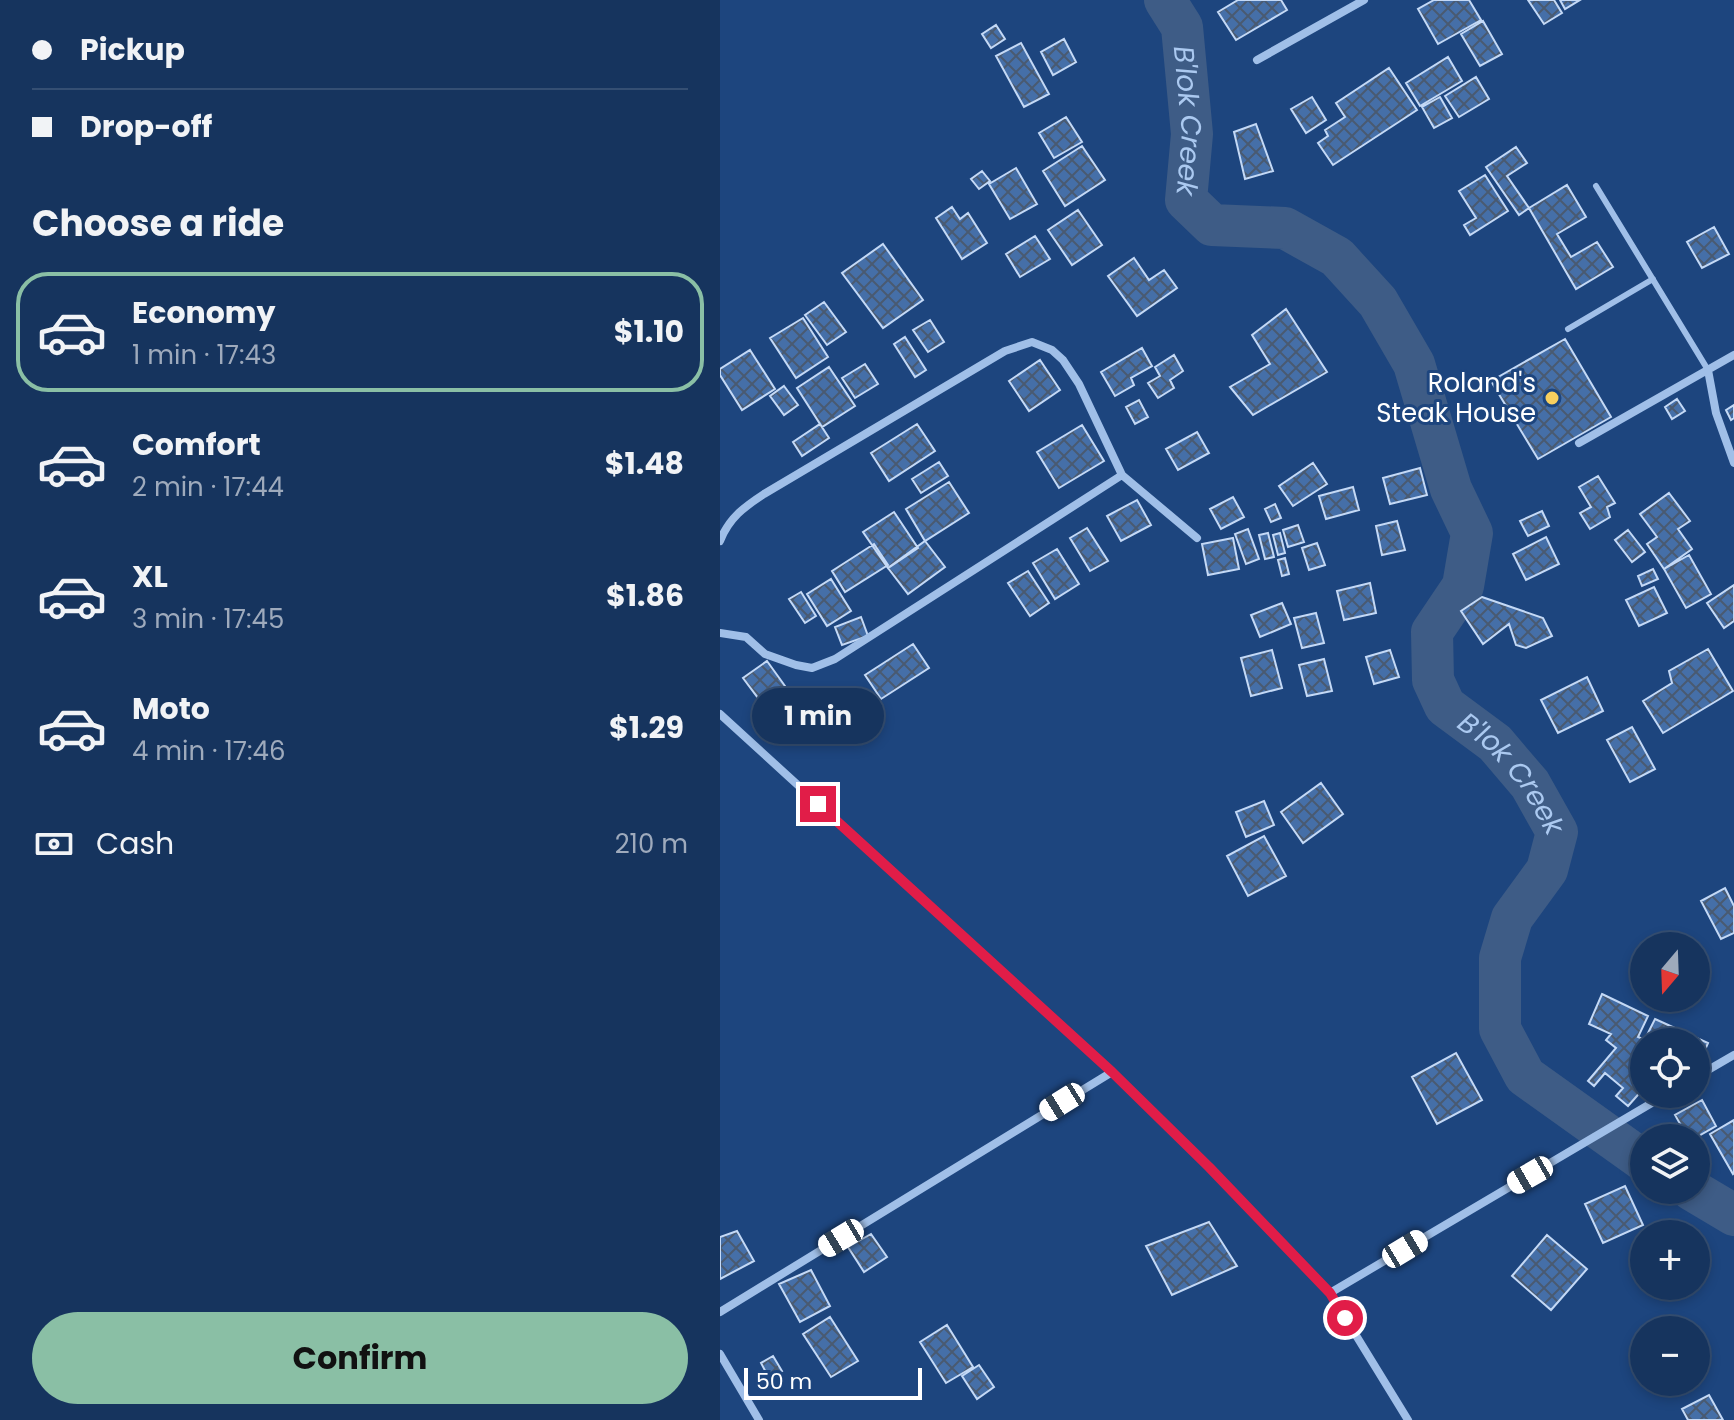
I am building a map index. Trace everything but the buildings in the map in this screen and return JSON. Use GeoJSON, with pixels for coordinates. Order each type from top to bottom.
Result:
{"type":"FeatureCollection","features":[{"type":"Feature","properties":{"kind":"street"},"geometry":{"type":"LineString","coordinates":[[1257,60],[1364,0]]}},
{"type":"Feature","properties":{"kind":"street"},"geometry":{"type":"LineString","coordinates":[[720,541],[725,527],[738,512],[764,494],[1005,351],[1032,342],[1052,350],[1063,360],[1079,384],[1122,475],[1197,538]]}},
{"type":"Feature","properties":{"kind":"street"},"geometry":{"type":"LineString","coordinates":[[1579,443],[1734,355]]}},
{"type":"Feature","properties":{"kind":"street"},"geometry":{"type":"LineString","coordinates":[[1708,370],[1716,413],[1734,463]]}},
{"type":"Feature","properties":{"kind":"street"},"geometry":{"type":"LineString","coordinates":[[720,633],[746,637],[765,654],[796,665],[812,668],[835,659],[1122,475]]}},
{"type":"Feature","properties":{"kind":"street"},"geometry":{"type":"LineString","coordinates":[[720,714],[1112,1072],[1209,1167],[1330,1293],[1408,1420]]}},
{"type":"Feature","properties":{"kind":"street"},"geometry":{"type":"LineString","coordinates":[[1710,1069],[1734,1055]]}},
{"type":"Feature","properties":{"kind":"street"},"geometry":{"type":"LineString","coordinates":[[720,1312],[1112,1072]]}},
{"type":"Feature","properties":{"kind":"street"},"geometry":{"type":"LineString","coordinates":[[1330,1293],[1643,1108]]}},
{"type":"Feature","properties":{"kind":"street"},"geometry":{"type":"LineString","coordinates":[[720,1354],[759,1420]]}},
{"type":"Feature","properties":{"kind":"lane"},"geometry":{"type":"LineString","coordinates":[[1596,186],[1708,370]]}},
{"type":"Feature","properties":{"kind":"lane"},"geometry":{"type":"LineString","coordinates":[[1568,329],[1653,279]]}},
{"type":"Feature","properties":{"kind":"waterway","name":"B'lok Creek"},"geometry":{"type":"LineString","coordinates":[[1165,0],[1182,27],[1192,134],[1186,200],[1212,225],[1285,228],[1337,257],[1378,302],[1414,364],[1451,489],[1472,533],[1463,586],[1432,632],[1433,680],[1445,706],[1495,743],[1530,784],[1557,832],[1547,870],[1512,918],[1500,958],[1500,1029],[1525,1076],[1630,1151]]}},
{"type":"Feature","properties":{"kind":"waterway","name":"B'lok Creek"},"geometry":{"type":"LineString","coordinates":[[1710,1201],[1734,1215]]}},
{"type":"Feature","properties":{"kind":"place","name":"Roland's Steak House"},"geometry":{"type":"Point","coordinates":[1552,398]}},
{"type":"Feature","properties":{"kind":"route"},"geometry":{"type":"LineString","coordinates":[[818,804],[1112,1072],[1330,1293],[1345,1318]]}}]}
